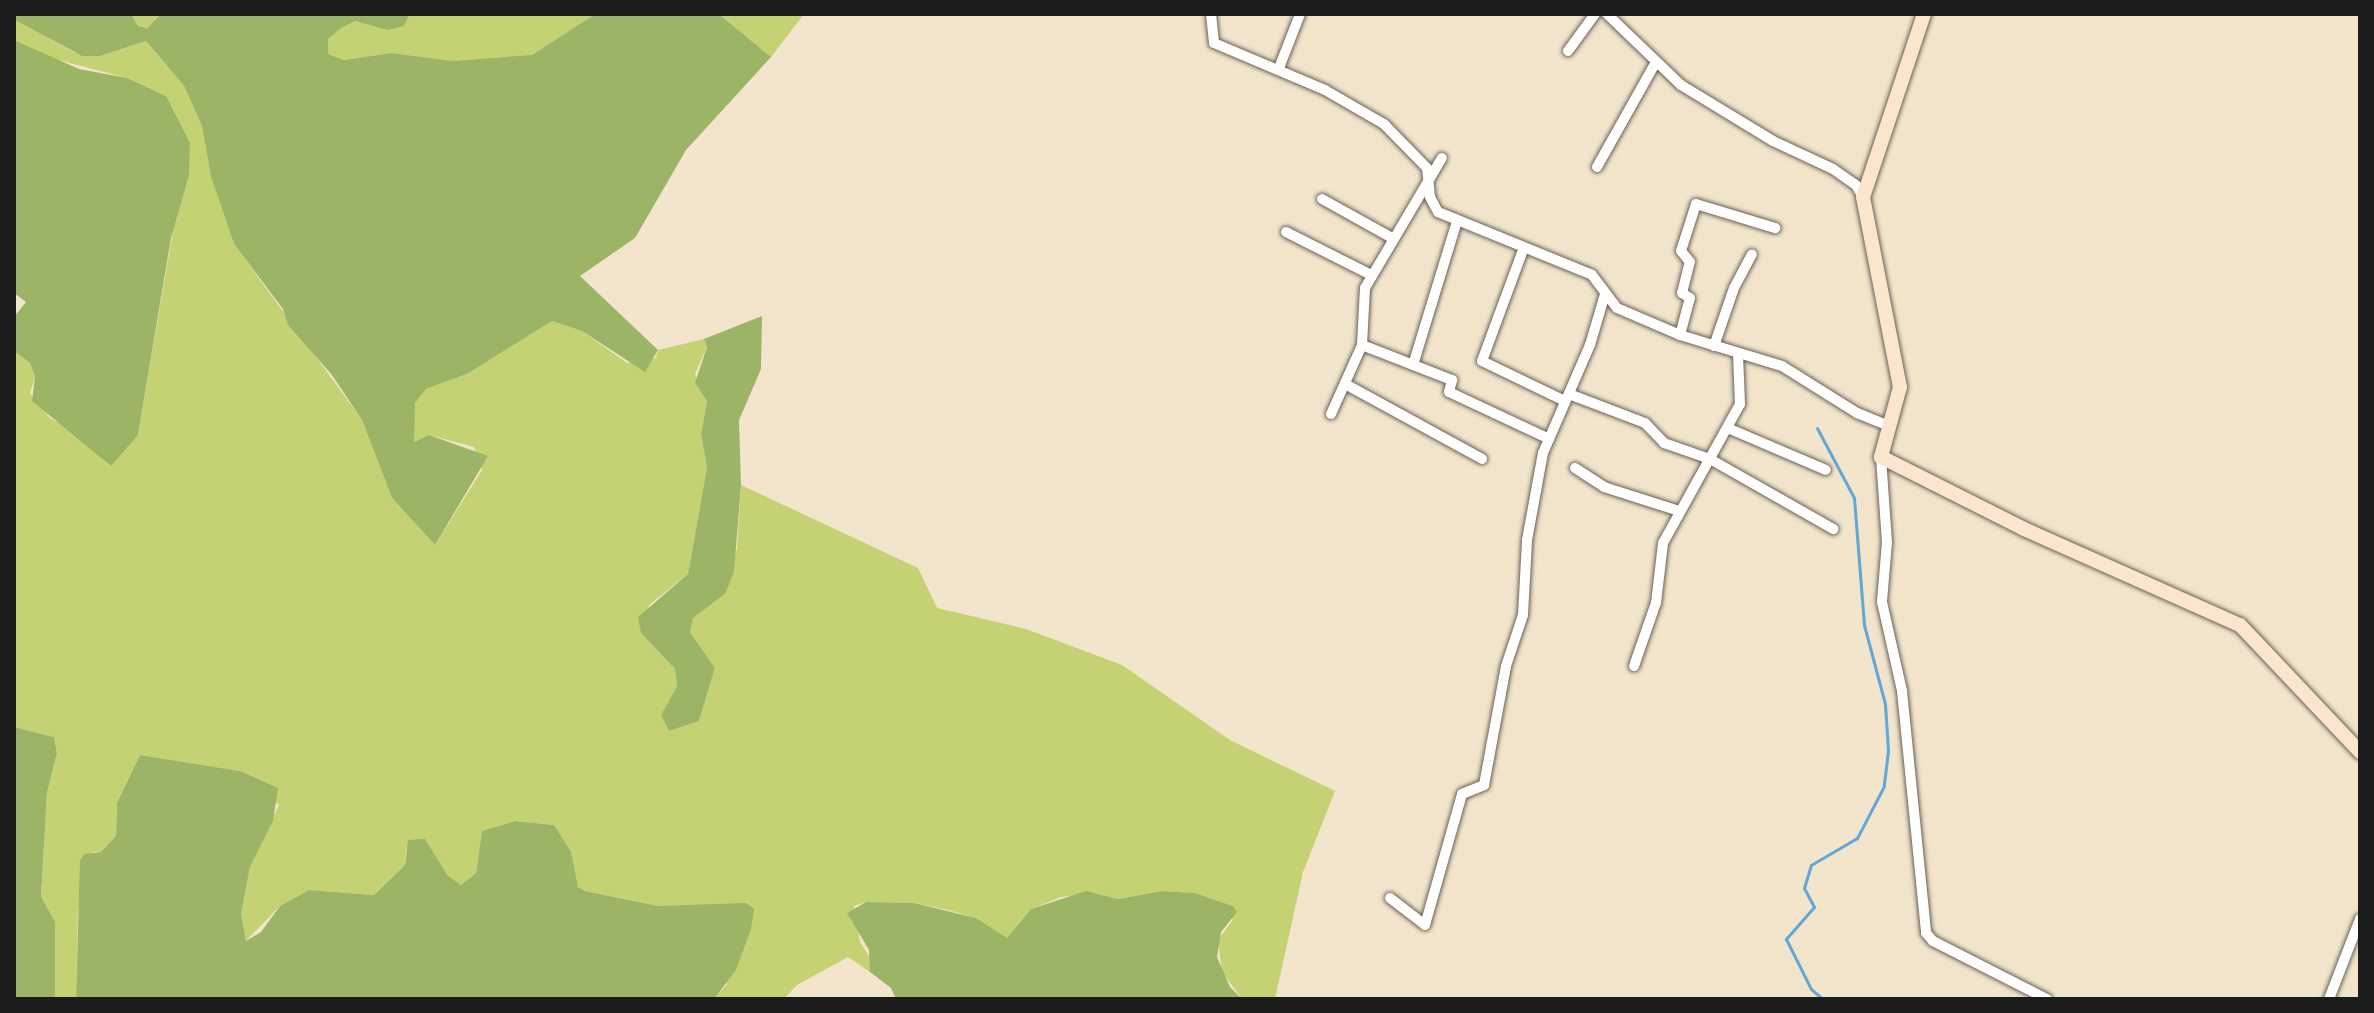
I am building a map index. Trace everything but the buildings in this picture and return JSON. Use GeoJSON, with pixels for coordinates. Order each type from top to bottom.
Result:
{"type":"FeatureCollection","features":[{"type":"Feature","properties":{"kind":"street"},"geometry":{"type":"LineString","coordinates":[[1279,68],[1300,14]]}},
{"type":"Feature","properties":{"kind":"street"},"geometry":{"type":"LineString","coordinates":[[1568,51],[1595,14]]}},
{"type":"Feature","properties":{"kind":"street"},"geometry":{"type":"LineString","coordinates":[[1607,14],[1656,62],[1703,100],[1833,169],[1856,185],[1863,197],[1895,341],[1900,387],[1881,457],[1887,542],[1882,602],[1902,691],[1926,933],[1933,941],[2047,999]]}},
{"type":"Feature","properties":{"kind":"street"},"geometry":{"type":"LineString","coordinates":[[1863,197],[1924,14]]}},
{"type":"Feature","properties":{"kind":"street"},"geometry":{"type":"LineString","coordinates":[[1208,15],[1214,43],[1279,68],[1384,124],[1424,164],[1433,207],[1523,250],[1592,275],[1617,308],[1680,335],[1801,374],[1857,413],[1890,426]]}},
{"type":"Feature","properties":{"kind":"street"},"geometry":{"type":"LineString","coordinates":[[1597,167],[1656,62]]}},
{"type":"Feature","properties":{"kind":"street"},"geometry":{"type":"LineString","coordinates":[[1331,414],[1347,385],[1362,345],[1362,300],[1371,275],[1442,158]]}},
{"type":"Feature","properties":{"kind":"street"},"geometry":{"type":"LineString","coordinates":[[1322,199],[1392,238]]}},
{"type":"Feature","properties":{"kind":"street"},"geometry":{"type":"LineString","coordinates":[[1680,335],[1690,298],[1682,293],[1690,262],[1681,251],[1696,204],[1775,228]]}},
{"type":"Feature","properties":{"kind":"street"},"geometry":{"type":"LineString","coordinates":[[1413,365],[1457,221]]}},
{"type":"Feature","properties":{"kind":"street"},"geometry":{"type":"LineString","coordinates":[[1286,232],[1371,275]]}},
{"type":"Feature","properties":{"kind":"street"},"geometry":{"type":"LineString","coordinates":[[1523,250],[1479,355],[1485,366],[1567,398],[1645,423],[1664,443],[1710,459],[1833,529]]}},
{"type":"Feature","properties":{"kind":"street"},"geometry":{"type":"LineString","coordinates":[[1714,346],[1734,288],[1752,254]]}},
{"type":"Feature","properties":{"kind":"street"},"geometry":{"type":"LineString","coordinates":[[1390,898],[1425,925],[1462,794],[1484,785],[1506,666],[1523,615],[1527,540],[1547,438],[1567,398],[1605,294]]}},
{"type":"Feature","properties":{"kind":"street"},"geometry":{"type":"LineString","coordinates":[[1362,345],[1452,380],[1449,392],[1547,438]]}},
{"type":"Feature","properties":{"kind":"street"},"geometry":{"type":"LineString","coordinates":[[1634,666],[1656,603],[1663,543],[1679,511],[1730,429],[1743,391],[1738,355]]}},
{"type":"Feature","properties":{"kind":"street"},"geometry":{"type":"LineString","coordinates":[[1347,385],[1482,459]]}},
{"type":"Feature","properties":{"kind":"street"},"geometry":{"type":"LineString","coordinates":[[1730,429],[1826,470]]}},
{"type":"Feature","properties":{"kind":"street"},"geometry":{"type":"LineString","coordinates":[[1881,457],[2024,529],[2240,625],[2360,752]]}},
{"type":"Feature","properties":{"kind":"street"},"geometry":{"type":"LineString","coordinates":[[1575,468],[1604,487],[1679,511]]}},
{"type":"Feature","properties":{"kind":"street"},"geometry":{"type":"LineString","coordinates":[[2329,999],[2360,919]]}},
{"type":"Feature","properties":{"kind":"green space"},"geometry":{"type":"Polygon","coordinates":[[[14,14],[131,14],[138,26],[147,28],[161,14],[410,14],[404,26],[388,30],[355,21],[328,39],[328,54],[344,60],[391,53],[454,61],[532,55],[595,14],[719,14],[771,57],[686,150],[635,238],[580,276],[658,350],[645,372],[582,331],[552,321],[467,374],[426,389],[415,403],[414,442],[429,435],[488,456],[435,545],[392,498],[362,420],[332,375],[288,325],[283,309],[234,244],[211,177],[202,126],[184,86],[146,41],[100,56],[82,56],[15,20],[14,14]]]}},
{"type":"Feature","properties":{"kind":"green space"},"geometry":{"type":"Polygon","coordinates":[[[131,14],[161,14],[147,28],[138,26],[131,14]]]}},
{"type":"Feature","properties":{"kind":"green space"},"geometry":{"type":"Polygon","coordinates":[[[410,14],[595,14],[532,55],[515,59],[454,61],[391,53],[344,60],[328,54],[328,39],[340,28],[355,21],[404,26],[410,14]]]}},
{"type":"Feature","properties":{"kind":"green space"},"geometry":{"type":"Polygon","coordinates":[[[719,14],[804,14],[771,57],[719,14]]]}},
{"type":"Feature","properties":{"kind":"green space"},"geometry":{"type":"Polygon","coordinates":[[[14,19],[75,53],[100,56],[146,41],[184,86],[202,126],[211,177],[234,244],[362,420],[392,498],[435,545],[482,470],[474,447],[429,435],[414,442],[414,404],[426,389],[467,374],[552,321],[582,331],[627,363],[656,358],[658,350],[704,339],[707,347],[695,374],[707,401],[701,434],[707,467],[688,574],[649,605],[641,633],[675,669],[677,686],[661,715],[669,731],[699,721],[715,668],[690,632],[693,618],[725,594],[737,548],[741,485],[918,568],[937,608],[1026,629],[1122,665],[1230,740],[1335,791],[1303,872],[1275,999],[1242,999],[1222,972],[1218,940],[1232,921],[1233,906],[1195,893],[1162,891],[1118,899],[1094,893],[1061,897],[1031,909],[1007,939],[976,918],[948,910],[914,903],[866,902],[854,906],[860,942],[874,964],[870,972],[848,957],[797,985],[784,999],[714,999],[727,984],[690,907],[658,906],[585,891],[578,887],[554,825],[514,821],[482,831],[476,873],[461,885],[406,848],[405,865],[374,895],[309,890],[280,906],[246,941],[241,914],[250,867],[279,805],[240,771],[140,755],[117,803],[116,836],[101,852],[92,852],[78,911],[76,999],[55,999],[55,930],[41,897],[47,793],[57,753],[54,737],[14,727],[14,351],[30,363],[35,377],[30,393],[50,418],[79,435],[110,466],[138,435],[175,219],[166,96],[127,78],[47,57],[14,40],[14,19]]]}},
{"type":"Feature","properties":{"kind":"green space"},"geometry":{"type":"Polygon","coordinates":[[[14,40],[79,69],[127,78],[166,96],[190,143],[189,175],[171,238],[138,435],[111,466],[32,401],[35,377],[30,363],[14,351],[14,317],[26,302],[14,293],[14,40]]]}},
{"type":"Feature","properties":{"kind":"green space"},"geometry":{"type":"Polygon","coordinates":[[[762,316],[761,369],[739,420],[741,485],[734,572],[725,594],[693,618],[690,632],[715,668],[699,721],[669,731],[661,715],[677,686],[675,669],[641,633],[638,617],[688,574],[707,467],[701,434],[707,401],[695,383],[707,347],[704,339],[762,316]]]}},
{"type":"Feature","properties":{"kind":"green space"},"geometry":{"type":"Polygon","coordinates":[[[14,727],[54,737],[57,753],[47,793],[41,897],[55,922],[55,999],[14,999],[14,727]]]}},
{"type":"Feature","properties":{"kind":"green space"},"geometry":{"type":"Polygon","coordinates":[[[140,755],[240,771],[278,788],[273,821],[250,867],[241,914],[246,941],[261,932],[280,906],[309,890],[374,895],[405,865],[408,840],[425,839],[447,875],[461,885],[476,873],[482,831],[515,821],[554,825],[571,852],[578,887],[585,891],[658,906],[746,903],[754,909],[751,929],[736,970],[714,999],[76,999],[80,861],[84,854],[101,852],[116,836],[117,803],[140,755]]]}},
{"type":"Feature","properties":{"kind":"green space"},"geometry":{"type":"Polygon","coordinates":[[[1086,891],[1118,899],[1162,891],[1195,893],[1233,906],[1237,912],[1221,932],[1217,957],[1230,987],[1242,999],[896,999],[891,988],[870,972],[869,950],[847,913],[866,902],[914,903],[976,918],[1007,938],[1031,909],[1086,891]]]}},
{"type":"Feature","properties":{"kind":"waterway"},"geometry":{"type":"LineString","coordinates":[[1817,428],[1854,498],[1864,625],[1885,704],[1888,751],[1884,786],[1857,838],[1811,865],[1804,888],[1814,907],[1786,939],[1811,989],[1823,999]]}}]}
